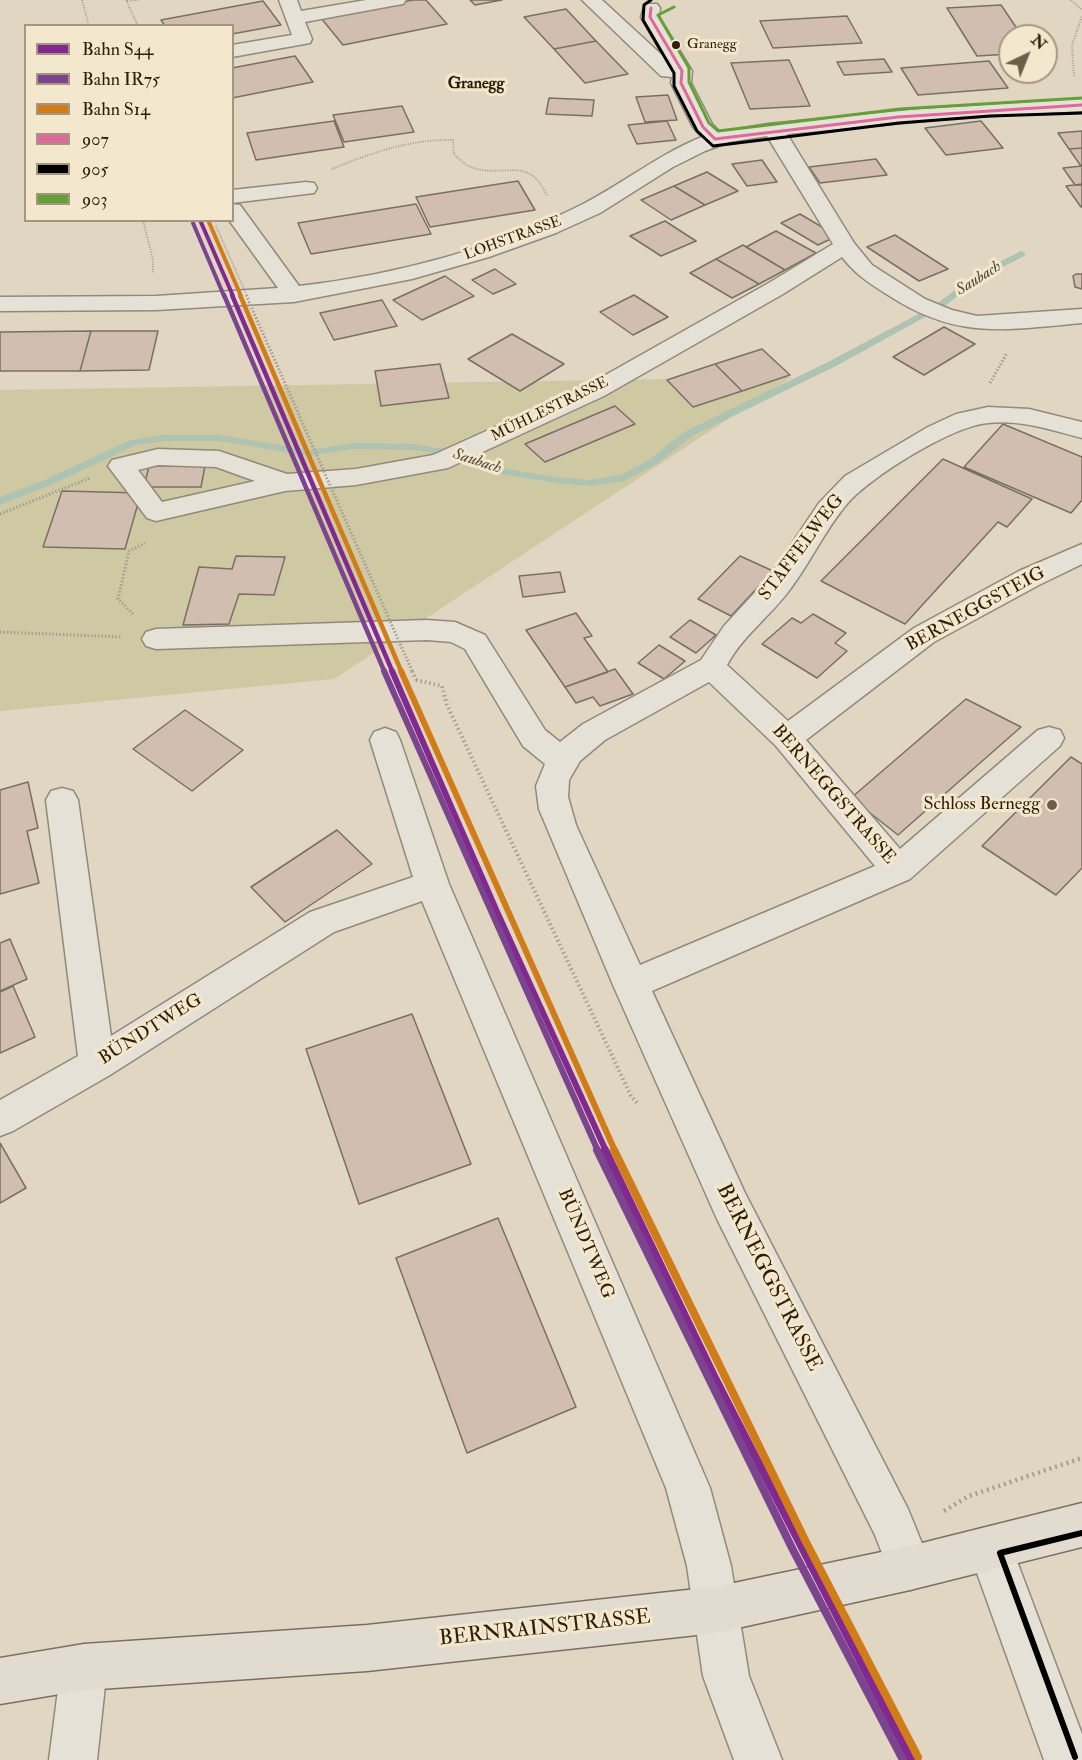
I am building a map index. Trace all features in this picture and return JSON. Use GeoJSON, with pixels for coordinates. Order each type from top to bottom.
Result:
{"type":"FeatureCollection","features":[{"type":"Feature","properties":{"kind":"main road","name":"BERNRAINSTRASSE"},"geometry":{"type":"LineString","coordinates":[[0,1681],[84,1667],[367,1648],[715,1610],[910,1568],[1082,1525]]}},
{"type":"Feature","properties":{"kind":"street"},"geometry":{"type":"LineString","coordinates":[[234,51],[303,39],[291,9],[397,0]]}},
{"type":"Feature","properties":{"kind":"street"},"geometry":{"type":"LineString","coordinates":[[591,0],[681,83],[703,127],[716,139]]}},
{"type":"Feature","properties":{"kind":"street"},"geometry":{"type":"LineString","coordinates":[[671,0],[645,4],[650,17],[682,71],[681,83]]}},
{"type":"Feature","properties":{"kind":"street","name":"LOHSTRASSE"},"geometry":{"type":"LineString","coordinates":[[0,304],[214,303],[294,295],[350,286],[412,272],[523,238],[595,206],[660,164],[716,139],[774,130],[936,112],[1082,105]]}},
{"type":"Feature","properties":{"kind":"street"},"geometry":{"type":"LineString","coordinates":[[774,130],[845,246],[864,270],[917,303],[945,316],[977,322],[1015,322],[1082,316]]}},
{"type":"Feature","properties":{"kind":"street"},"geometry":{"type":"LineString","coordinates":[[234,197],[306,188]]}},
{"type":"Feature","properties":{"kind":"street"},"geometry":{"type":"LineString","coordinates":[[234,213],[294,295]]}},
{"type":"Feature","properties":{"kind":"street","name":"MÜHLESTRASSE"},"geometry":{"type":"LineString","coordinates":[[121,466],[156,512],[285,483],[356,477],[439,462],[595,391],[775,289],[845,246]]}},
{"type":"Feature","properties":{"kind":"street","name":"STAFFELWEG"},"geometry":{"type":"LineString","coordinates":[[711,667],[721,646],[780,583],[816,526],[849,487],[924,438],[976,417],[1010,415],[1045,420],[1082,430]]}},
{"type":"Feature","properties":{"kind":"street"},"geometry":{"type":"LineString","coordinates":[[121,466],[158,457],[219,459],[285,483]]}},
{"type":"Feature","properties":{"kind":"street","name":"BERNEGGSTEIG"},"geometry":{"type":"LineString","coordinates":[[787,738],[924,635],[1029,578],[1082,553]]}},
{"type":"Feature","properties":{"kind":"street"},"geometry":{"type":"LineString","coordinates":[[156,639],[442,629],[462,633],[475,642],[534,738],[563,762]]}},
{"type":"Feature","properties":{"kind":"street","name":"BERNEGGSTRASSE"},"geometry":{"type":"LineString","coordinates":[[630,984],[898,870],[787,738],[711,667],[587,736],[563,762],[552,781],[552,797],[560,825],[630,984],[731,1206],[893,1524],[910,1568]]}},
{"type":"Feature","properties":{"kind":"street"},"geometry":{"type":"LineString","coordinates":[[898,870],[1049,738]]}},
{"type":"Feature","properties":{"kind":"street","name":"BÜNDTWEG"},"geometry":{"type":"LineString","coordinates":[[385,740],[432,884],[688,1488],[709,1566],[726,1676],[758,1760]]}},
{"type":"Feature","properties":{"kind":"street"},"geometry":{"type":"LineString","coordinates":[[62,800],[97,1064]]}},
{"type":"Feature","properties":{"kind":"street","name":"BÜNDTWEG"},"geometry":{"type":"LineString","coordinates":[[0,1119],[97,1064],[322,922],[432,884]]}},
{"type":"Feature","properties":{"kind":"street"},"geometry":{"type":"LineString","coordinates":[[990,1548],[1068,1760]]}},
{"type":"Feature","properties":{"kind":"street"},"geometry":{"type":"LineString","coordinates":[[73,1760],[84,1667]]}},
{"type":"Feature","properties":{"kind":"path"},"geometry":{"type":"LineString","coordinates":[[82,0],[88,24]]}},
{"type":"Feature","properties":{"kind":"path"},"geometry":{"type":"LineString","coordinates":[[137,24],[126,1],[140,0]]}},
{"type":"Feature","properties":{"kind":"path"},"geometry":{"type":"LineString","coordinates":[[1071,0],[1082,10]]}},
{"type":"Feature","properties":{"kind":"path"},"geometry":{"type":"LineString","coordinates":[[1074,78],[1070,51],[1082,16]]}},
{"type":"Feature","properties":{"kind":"path"},"geometry":{"type":"LineString","coordinates":[[325,172],[371,153],[431,138],[453,140],[454,154],[468,166],[488,171],[522,171],[540,180],[550,203],[516,224],[523,238]]}},
{"type":"Feature","properties":{"kind":"path"},"geometry":{"type":"LineString","coordinates":[[143,222],[153,260],[153,304]]}},
{"type":"Feature","properties":{"kind":"path"},"geometry":{"type":"LineString","coordinates":[[216,226],[416,680],[442,686],[447,705],[626,1085],[639,1105]]}},
{"type":"Feature","properties":{"kind":"path"},"geometry":{"type":"LineString","coordinates":[[976,417],[982,397],[1010,349],[1015,322]]}},
{"type":"Feature","properties":{"kind":"path"},"geometry":{"type":"LineString","coordinates":[[0,514],[121,466]]}},
{"type":"Feature","properties":{"kind":"path"},"geometry":{"type":"LineString","coordinates":[[148,541],[129,551],[118,599],[156,639]]}},
{"type":"Feature","properties":{"kind":"path"},"geometry":{"type":"LineString","coordinates":[[0,632],[156,639]]}},
{"type":"Feature","properties":{"kind":"path"},"geometry":{"type":"LineString","coordinates":[[893,1524],[937,1515],[969,1496],[1082,1458]]}},
{"type":"Feature","properties":{"kind":"shaded area"},"geometry":{"type":"Polygon","coordinates":[[[792,377],[334,679],[0,711],[0,390],[792,377]]]}},
{"type":"Feature","properties":{"kind":"building"},"geometry":{"type":"Polygon","coordinates":[[[413,0],[426,0],[447,24],[343,45],[321,18],[413,0]]]}},
{"type":"Feature","properties":{"kind":"building"},"geometry":{"type":"Polygon","coordinates":[[[470,0],[502,0],[475,5],[470,0]]]}},
{"type":"Feature","properties":{"kind":"building"},"geometry":{"type":"Polygon","coordinates":[[[263,1],[281,25],[234,34],[234,24],[164,24],[161,20],[263,1]]]}},
{"type":"Feature","properties":{"kind":"building"},"geometry":{"type":"Polygon","coordinates":[[[1001,5],[1014,24],[998,24],[998,55],[977,56],[947,8],[1001,5]]]}},
{"type":"Feature","properties":{"kind":"building"},"geometry":{"type":"Polygon","coordinates":[[[566,9],[596,41],[554,49],[524,17],[566,9]]]}},
{"type":"Feature","properties":{"kind":"building"},"geometry":{"type":"Polygon","coordinates":[[[847,16],[862,43],[773,48],[760,21],[847,16]]]}},
{"type":"Feature","properties":{"kind":"building"},"geometry":{"type":"Polygon","coordinates":[[[596,41],[628,74],[585,83],[554,49],[596,41]]]}},
{"type":"Feature","properties":{"kind":"building"},"geometry":{"type":"Polygon","coordinates":[[[295,56],[313,82],[234,98],[234,68],[295,56]]]}},
{"type":"Feature","properties":{"kind":"building"},"geometry":{"type":"Polygon","coordinates":[[[884,59],[892,72],[844,75],[837,62],[884,59]]]}},
{"type":"Feature","properties":{"kind":"building"},"geometry":{"type":"Polygon","coordinates":[[[789,60],[810,106],[750,109],[731,63],[789,60]]]}},
{"type":"Feature","properties":{"kind":"building"},"geometry":{"type":"Polygon","coordinates":[[[989,61],[998,74],[998,84],[1005,84],[1008,88],[918,95],[901,68],[989,61]]]}},
{"type":"Feature","properties":{"kind":"building"},"geometry":{"type":"Polygon","coordinates":[[[668,95],[677,120],[645,122],[636,97],[668,95]]]}},
{"type":"Feature","properties":{"kind":"building"},"geometry":{"type":"Polygon","coordinates":[[[549,98],[594,100],[592,116],[546,114],[549,98]]]}},
{"type":"Feature","properties":{"kind":"building"},"geometry":{"type":"Polygon","coordinates":[[[402,106],[414,132],[344,142],[333,115],[402,106]]]}},
{"type":"Feature","properties":{"kind":"building"},"geometry":{"type":"Polygon","coordinates":[[[334,121],[344,147],[256,160],[247,133],[334,121]]]}},
{"type":"Feature","properties":{"kind":"building"},"geometry":{"type":"Polygon","coordinates":[[[667,121],[676,140],[637,144],[628,125],[667,121]]]}},
{"type":"Feature","properties":{"kind":"building"},"geometry":{"type":"Polygon","coordinates":[[[981,121],[1003,148],[946,155],[925,128],[981,121]]]}},
{"type":"Feature","properties":{"kind":"building"},"geometry":{"type":"Polygon","coordinates":[[[1082,131],[1082,148],[1069,149],[1058,133],[1082,131]]]}},
{"type":"Feature","properties":{"kind":"building"},"geometry":{"type":"Polygon","coordinates":[[[1082,148],[1082,166],[1081,166],[1069,149],[1082,148]]]}},
{"type":"Feature","properties":{"kind":"building"},"geometry":{"type":"Polygon","coordinates":[[[876,159],[887,175],[820,183],[809,167],[876,159]]]}},
{"type":"Feature","properties":{"kind":"building"},"geometry":{"type":"Polygon","coordinates":[[[762,160],[777,182],[747,186],[732,164],[762,160]]]}},
{"type":"Feature","properties":{"kind":"building"},"geometry":{"type":"Polygon","coordinates":[[[1082,166],[1082,185],[1075,185],[1063,168],[1082,166]]]}},
{"type":"Feature","properties":{"kind":"building"},"geometry":{"type":"Polygon","coordinates":[[[707,172],[738,191],[705,205],[674,186],[707,172]]]}},
{"type":"Feature","properties":{"kind":"building"},"geometry":{"type":"Polygon","coordinates":[[[518,181],[535,210],[430,227],[416,197],[518,181]]]}},
{"type":"Feature","properties":{"kind":"building"},"geometry":{"type":"Polygon","coordinates":[[[1082,184],[1082,207],[1081,207],[1066,186],[1082,184]]]}},
{"type":"Feature","properties":{"kind":"building"},"geometry":{"type":"Polygon","coordinates":[[[674,186],[705,205],[671,220],[641,200],[674,186]]]}},
{"type":"Feature","properties":{"kind":"building"},"geometry":{"type":"Polygon","coordinates":[[[416,204],[431,234],[311,254],[298,223],[416,204]]]}},
{"type":"Feature","properties":{"kind":"building"},"geometry":{"type":"Polygon","coordinates":[[[800,214],[837,236],[818,245],[781,223],[800,214]]]}},
{"type":"Feature","properties":{"kind":"building"},"geometry":{"type":"Polygon","coordinates":[[[665,221],[696,241],[661,256],[630,236],[665,221]]]}},
{"type":"Feature","properties":{"kind":"building"},"geometry":{"type":"Polygon","coordinates":[[[776,231],[816,253],[785,270],[746,247],[776,231]]]}},
{"type":"Feature","properties":{"kind":"building"},"geometry":{"type":"Polygon","coordinates":[[[895,235],[948,269],[919,281],[867,247],[895,235]]]}},
{"type":"Feature","properties":{"kind":"building"},"geometry":{"type":"Polygon","coordinates":[[[743,245],[785,270],[759,284],[716,259],[743,245]]]}},
{"type":"Feature","properties":{"kind":"building"},"geometry":{"type":"Polygon","coordinates":[[[716,259],[759,284],[732,298],[690,273],[716,259]]]}},
{"type":"Feature","properties":{"kind":"building"},"geometry":{"type":"Polygon","coordinates":[[[495,269],[516,284],[493,294],[472,280],[495,269]]]}},
{"type":"Feature","properties":{"kind":"building"},"geometry":{"type":"Polygon","coordinates":[[[1082,274],[1082,289],[1075,287],[1073,276],[1082,274]]]}},
{"type":"Feature","properties":{"kind":"building"},"geometry":{"type":"Polygon","coordinates":[[[445,276],[474,296],[422,320],[393,300],[445,276]]]}},
{"type":"Feature","properties":{"kind":"building"},"geometry":{"type":"Polygon","coordinates":[[[634,295],[668,317],[633,335],[600,312],[634,295]]]}},
{"type":"Feature","properties":{"kind":"building"},"geometry":{"type":"Polygon","coordinates":[[[382,300],[397,326],[334,340],[320,313],[382,300]]]}},
{"type":"Feature","properties":{"kind":"building"},"geometry":{"type":"Polygon","coordinates":[[[944,327],[975,344],[924,375],[893,357],[944,327]]]}},
{"type":"Feature","properties":{"kind":"building"},"geometry":{"type":"Polygon","coordinates":[[[91,331],[80,371],[0,371],[0,332],[91,331]]]}},
{"type":"Feature","properties":{"kind":"building"},"geometry":{"type":"Polygon","coordinates":[[[91,331],[158,331],[149,370],[80,371],[91,331]]]}},
{"type":"Feature","properties":{"kind":"building"},"geometry":{"type":"Polygon","coordinates":[[[512,334],[564,364],[520,391],[468,359],[512,334]]]}},
{"type":"Feature","properties":{"kind":"building"},"geometry":{"type":"Polygon","coordinates":[[[762,349],[790,375],[742,391],[715,364],[762,349]]]}},
{"type":"Feature","properties":{"kind":"building"},"geometry":{"type":"Polygon","coordinates":[[[440,364],[449,398],[381,406],[375,371],[440,364]]]}},
{"type":"Feature","properties":{"kind":"building"},"geometry":{"type":"Polygon","coordinates":[[[715,364],[742,391],[693,407],[667,380],[715,364]]]}},
{"type":"Feature","properties":{"kind":"building"},"geometry":{"type":"Polygon","coordinates":[[[615,406],[635,424],[545,462],[525,444],[615,406]]]}},
{"type":"Feature","properties":{"kind":"building"},"geometry":{"type":"Polygon","coordinates":[[[1003,424],[1082,457],[1082,500],[1071,513],[964,467],[1003,424]]]}},
{"type":"Feature","properties":{"kind":"building"},"geometry":{"type":"Polygon","coordinates":[[[943,459],[1032,499],[1007,527],[998,522],[905,624],[821,581],[943,459]]]}},
{"type":"Feature","properties":{"kind":"building"},"geometry":{"type":"Polygon","coordinates":[[[149,466],[205,466],[201,487],[144,487],[149,466]]]}},
{"type":"Feature","properties":{"kind":"building"},"geometry":{"type":"Polygon","coordinates":[[[62,491],[141,493],[125,549],[43,547],[62,491]]]}},
{"type":"Feature","properties":{"kind":"building"},"geometry":{"type":"Polygon","coordinates":[[[236,556],[285,557],[274,595],[239,594],[229,624],[183,625],[199,567],[232,569],[236,556]]]}},
{"type":"Feature","properties":{"kind":"building"},"geometry":{"type":"Polygon","coordinates":[[[740,556],[773,571],[731,616],[698,599],[740,556]]]}},
{"type":"Feature","properties":{"kind":"building"},"geometry":{"type":"Polygon","coordinates":[[[560,572],[565,592],[523,597],[519,576],[560,572]]]}},
{"type":"Feature","properties":{"kind":"building"},"geometry":{"type":"Polygon","coordinates":[[[576,613],[592,636],[584,638],[608,672],[565,687],[526,630],[576,613]]]}},
{"type":"Feature","properties":{"kind":"building"},"geometry":{"type":"Polygon","coordinates":[[[813,614],[846,633],[835,643],[847,651],[817,678],[762,644],[792,618],[801,623],[813,614]]]}},
{"type":"Feature","properties":{"kind":"building"},"geometry":{"type":"Polygon","coordinates":[[[690,620],[716,635],[696,653],[670,637],[690,620]]]}},
{"type":"Feature","properties":{"kind":"building"},"geometry":{"type":"Polygon","coordinates":[[[659,645],[685,661],[664,679],[638,663],[659,645]]]}},
{"type":"Feature","properties":{"kind":"building"},"geometry":{"type":"Polygon","coordinates":[[[615,669],[633,694],[600,706],[593,697],[576,703],[565,687],[615,669]]]}},
{"type":"Feature","properties":{"kind":"building"},"geometry":{"type":"Polygon","coordinates":[[[966,699],[1021,727],[898,835],[851,798],[966,699]]]}},
{"type":"Feature","properties":{"kind":"building"},"geometry":{"type":"Polygon","coordinates":[[[185,710],[243,750],[192,791],[133,749],[185,710]]]}},
{"type":"Feature","properties":{"kind":"building","name":"Schloss Bernegg"},"geometry":{"type":"Polygon","coordinates":[[[1071,757],[1082,764],[1082,868],[1056,895],[982,846],[1071,757]]]}},
{"type":"Feature","properties":{"kind":"building"},"geometry":{"type":"Polygon","coordinates":[[[28,782],[38,828],[27,831],[39,883],[0,894],[0,790],[28,782]]]}},
{"type":"Feature","properties":{"kind":"building"},"geometry":{"type":"Polygon","coordinates":[[[337,830],[372,864],[285,922],[251,887],[337,830]]]}},
{"type":"Feature","properties":{"kind":"building"},"geometry":{"type":"Polygon","coordinates":[[[10,939],[27,979],[0,991],[0,943],[10,939]]]}},
{"type":"Feature","properties":{"kind":"building"},"geometry":{"type":"Polygon","coordinates":[[[13,986],[35,1037],[0,1053],[0,992],[13,986]]]}},
{"type":"Feature","properties":{"kind":"building"},"geometry":{"type":"Polygon","coordinates":[[[412,1014],[471,1164],[359,1204],[306,1049],[412,1014]]]}},
{"type":"Feature","properties":{"kind":"building"},"geometry":{"type":"Polygon","coordinates":[[[0,1143],[26,1188],[0,1203],[0,1143]]]}},
{"type":"Feature","properties":{"kind":"building"},"geometry":{"type":"Polygon","coordinates":[[[498,1218],[576,1407],[467,1453],[396,1258],[498,1218]]]}},
{"type":"Feature","properties":{"kind":"waterway","name":"Saubach"},"geometry":{"type":"LineString","coordinates":[[939,306],[979,276],[1021,254]]}},
{"type":"Feature","properties":{"kind":"waterway","name":"Saubach"},"geometry":{"type":"LineString","coordinates":[[0,501],[49,482],[134,442],[164,438],[220,438],[309,453],[353,446],[415,447],[458,454],[494,470],[556,480],[591,483],[624,478],[653,462],[688,434],[832,364],[924,314]]}},
{"type":"Feature","properties":{"kind":"rail line","name":"S44"},"geometry":{"type":"LineString","coordinates":[[201,222],[447,799],[549,1029],[714,1376],[911,1760]]}},
{"type":"Feature","properties":{"kind":"rail line","name":"S14"},"geometry":{"type":"LineString","coordinates":[[209,222],[439,760],[609,1140],[806,1542],[918,1757]]}},
{"type":"Feature","properties":{"kind":"rail line","name":"IR75"},"geometry":{"type":"LineString","coordinates":[[193,223],[425,766],[595,1146],[792,1548],[903,1760]]}},
{"type":"Feature","properties":{"kind":"transit line","name":"905"},"geometry":{"type":"LineString","coordinates":[[651,0],[644,5],[643,20],[674,73],[674,86],[697,131],[713,146],[899,123],[990,116],[1082,113]]}},
{"type":"Feature","properties":{"kind":"transit line","name":"903"},"geometry":{"type":"LineString","coordinates":[[674,7],[658,15],[689,68],[689,82],[709,123],[718,131],[900,109],[1082,98]]}},
{"type":"Feature","properties":{"kind":"transit line","name":"907"},"geometry":{"type":"LineString","coordinates":[[651,8],[650,17],[682,71],[681,83],[703,127],[715,139]]}},
{"type":"Feature","properties":{"kind":"transit line","name":"907"},"geometry":{"type":"LineString","coordinates":[[715,139],[898,117],[990,109],[1082,105]]}},
{"type":"Feature","properties":{"kind":"transit line","name":"905"},"geometry":{"type":"LineString","coordinates":[[1075,1757],[1000,1553],[1082,1533]]}},
{"type":"Feature","properties":{"kind":"place","name":"Granegg"},"geometry":{"type":"Point","coordinates":[676,45]}},
{"type":"Feature","properties":{"kind":"place","name":"Schloss Bernegg"},"geometry":{"type":"Point","coordinates":[1052,805]}},
{"type":"Feature","properties":{"kind":"district","name":"Granegg"},"geometry":{"type":"Point","coordinates":[476,85]}}]}
